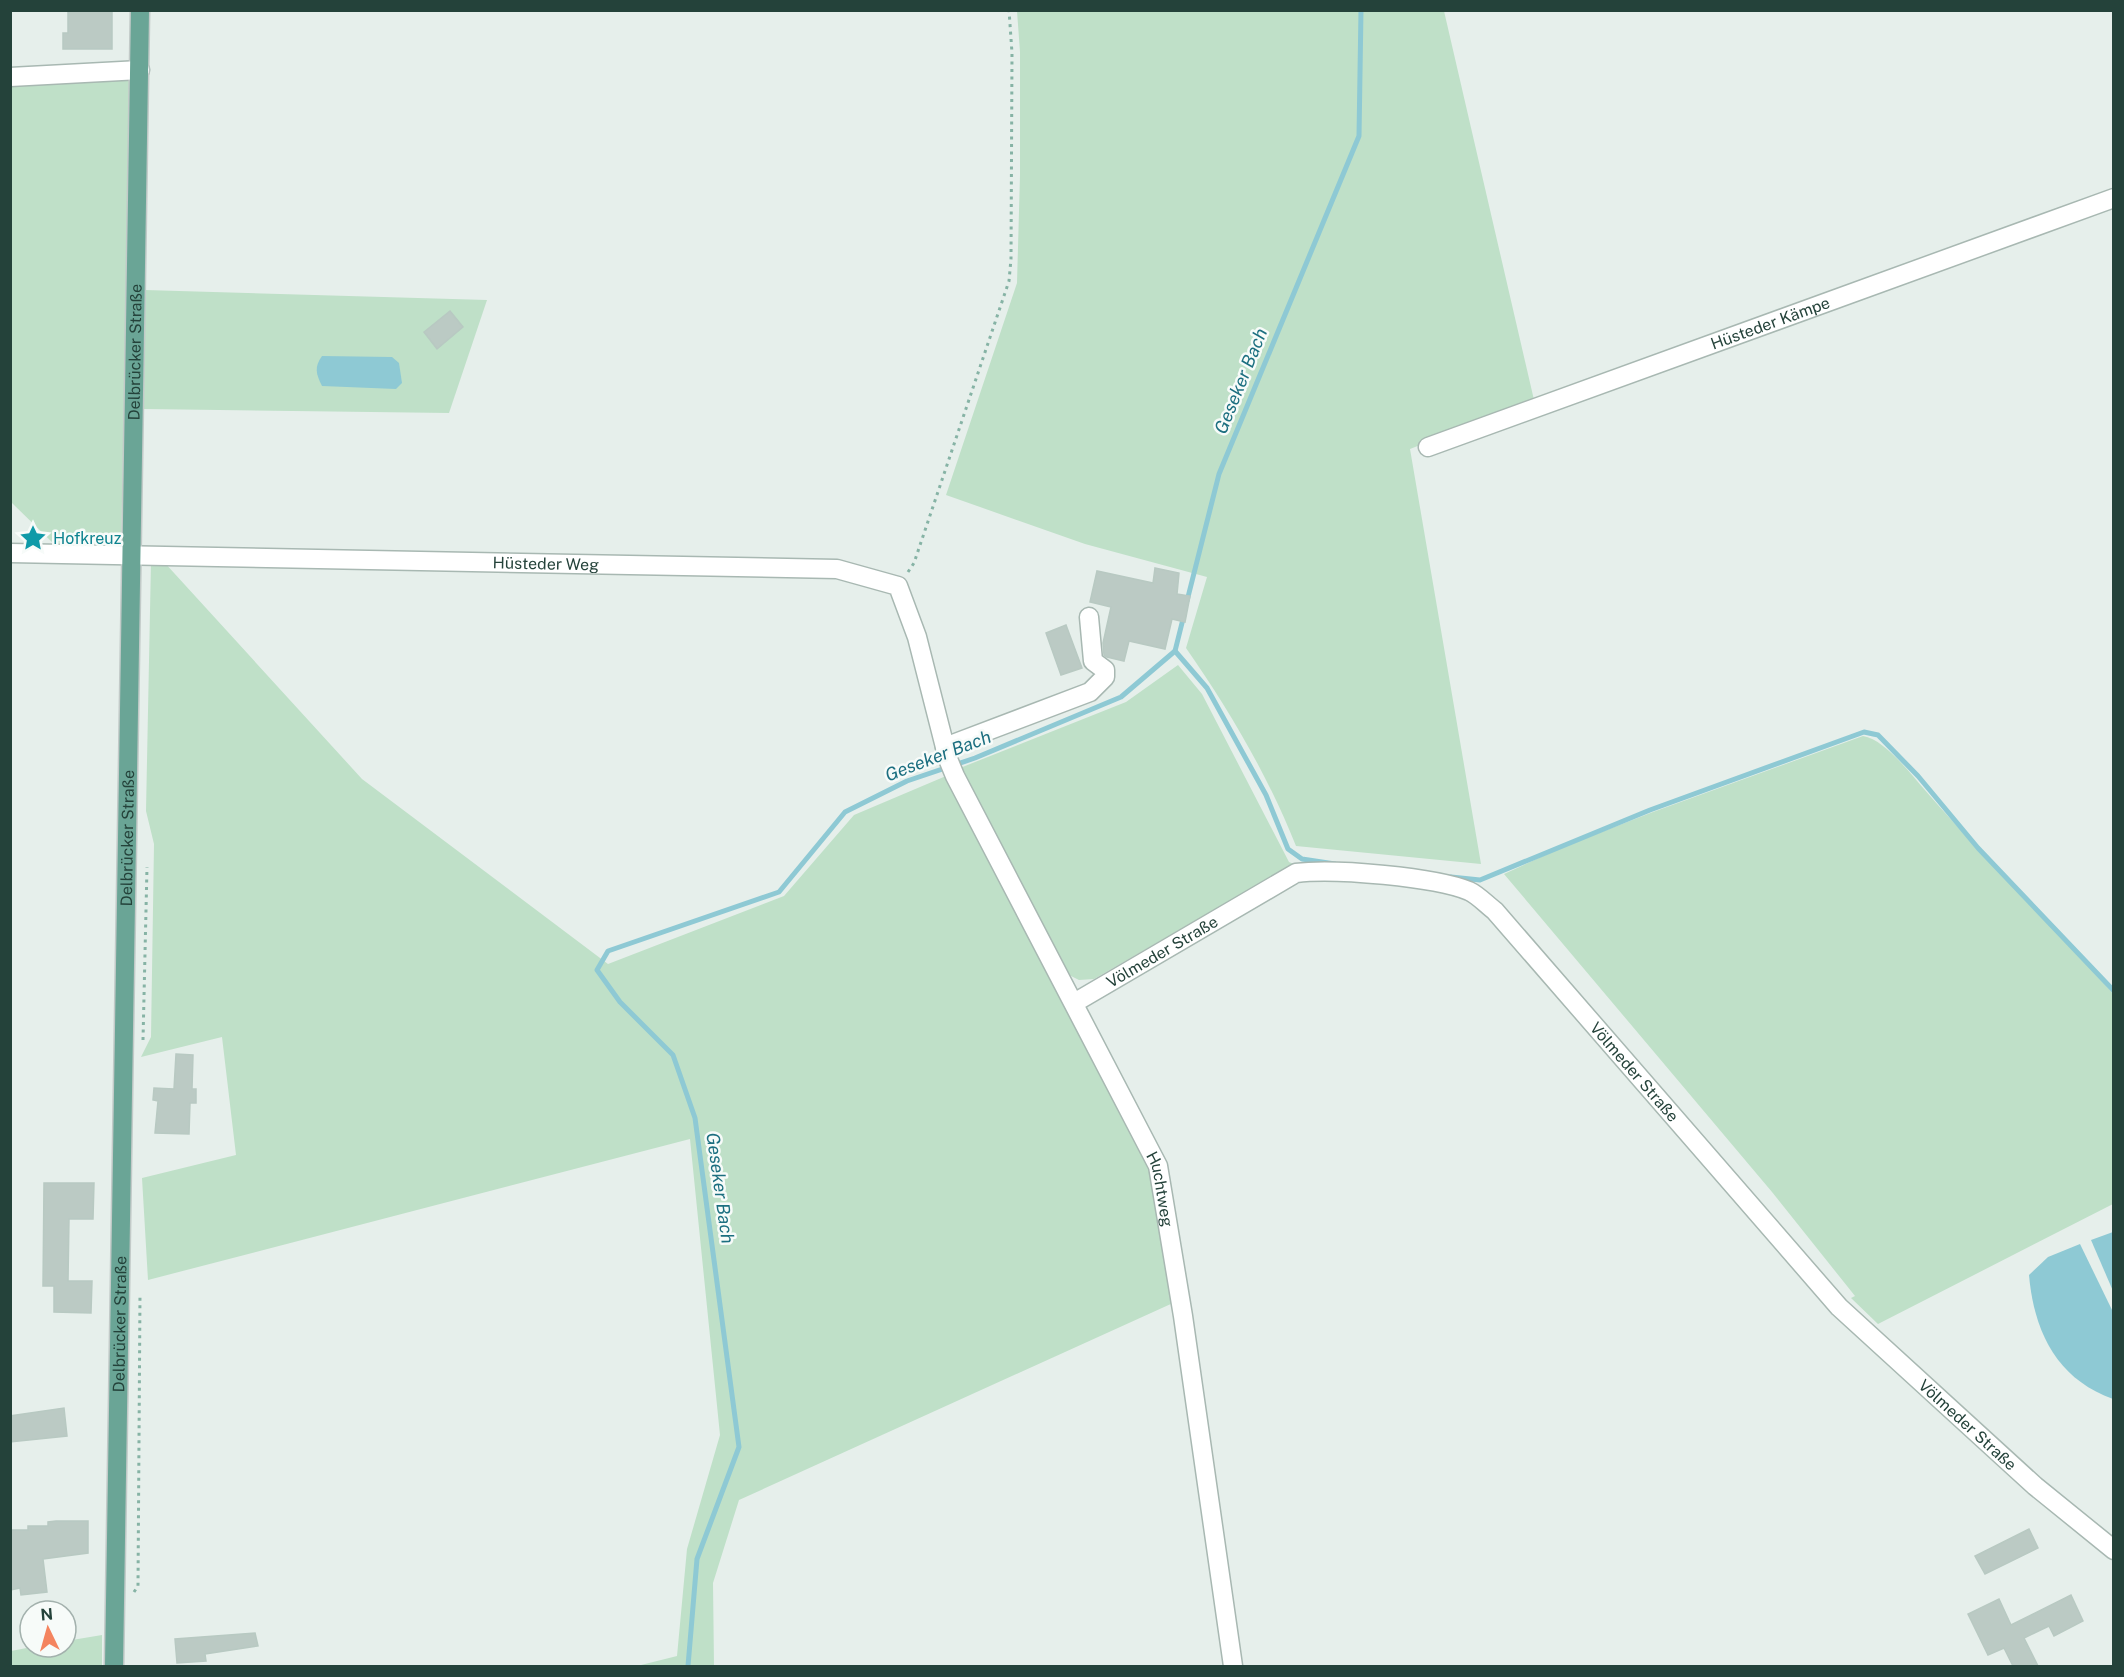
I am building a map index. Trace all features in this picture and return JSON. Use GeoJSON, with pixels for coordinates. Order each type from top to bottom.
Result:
{"type":"FeatureCollection","features":[{"type":"Feature","properties":{"kind":"main road","name":"Delbrücker Straße"},"geometry":{"type":"LineString","coordinates":[[114,1666],[140,10]]}},
{"type":"Feature","properties":{"kind":"street"},"geometry":{"type":"LineString","coordinates":[[10,77],[140,70]]}},
{"type":"Feature","properties":{"kind":"street","name":"Hüsteder Kämpe"},"geometry":{"type":"LineString","coordinates":[[1428,447],[2114,198]]}},
{"type":"Feature","properties":{"kind":"street","name":"Hüsteder Weg"},"geometry":{"type":"LineString","coordinates":[[10,553],[837,569],[898,585]]}},
{"type":"Feature","properties":{"kind":"street"},"geometry":{"type":"LineString","coordinates":[[898,585],[917,637],[949,761],[1090,692],[1105,678],[1105,670],[1093,661],[1089,617]]}},
{"type":"Feature","properties":{"kind":"street","name":"Huchtweg"},"geometry":{"type":"LineString","coordinates":[[949,761],[1158,1166],[1183,1316],[1233,1666]]}},
{"type":"Feature","properties":{"kind":"street","name":"Völmeder Straße"},"geometry":{"type":"LineString","coordinates":[[1074,1003],[1296,873],[1319,870],[1432,882],[1471,892],[1495,911],[1839,1307],[2035,1486],[2114,1550]]}},
{"type":"Feature","properties":{"kind":"path"},"geometry":{"type":"LineString","coordinates":[[898,585],[914,563],[1009,281],[1012,53],[1009,10]]}},
{"type":"Feature","properties":{"kind":"green space"},"geometry":{"type":"Polygon","coordinates":[[[1017,11],[1444,11],[1534,400],[1410,449],[1481,864],[1296,846],[1247,744],[1186,648],[1207,577],[1085,544],[946,495],[1017,283],[1020,52],[1017,11]]]}},
{"type":"Feature","properties":{"kind":"green space"},"geometry":{"type":"Polygon","coordinates":[[[131,78],[121,546],[55,545],[11,502],[10,86],[131,78]]]}},
{"type":"Feature","properties":{"kind":"green space"},"geometry":{"type":"Polygon","coordinates":[[[145,290],[487,300],[449,413],[144,409],[145,290]]]}},
{"type":"Feature","properties":{"kind":"green space"},"geometry":{"type":"Polygon","coordinates":[[[151,561],[164,562],[362,779],[608,964],[784,896],[854,815],[946,776],[1151,1168],[1173,1303],[739,1500],[713,1583],[714,1666],[637,1666],[677,1656],[687,1549],[720,1435],[690,1139],[148,1280],[142,1178],[236,1155],[222,1037],[141,1057],[151,1037],[154,844],[146,811],[151,561]]]}},
{"type":"Feature","properties":{"kind":"green space"},"geometry":{"type":"Polygon","coordinates":[[[1178,665],[1202,694],[1289,862],[1298,866],[1271,877],[1094,979],[1079,980],[1069,975],[960,768],[1126,702],[1178,665]]]}},
{"type":"Feature","properties":{"kind":"green space"},"geometry":{"type":"Polygon","coordinates":[[[1863,736],[1879,743],[1896,758],[2114,995],[2113,1204],[1878,1324],[1851,1298],[1855,1296],[1772,1192],[1504,874],[1563,847],[1653,812],[1863,736]]]}},
{"type":"Feature","properties":{"kind":"green space"},"geometry":{"type":"Polygon","coordinates":[[[102,1635],[102,1666],[11,1666],[11,1651],[18,1650],[18,1659],[78,1659],[78,1639],[102,1635]]]}},
{"type":"Feature","properties":{"kind":"water"},"geometry":{"type":"Polygon","coordinates":[[[322,356],[392,357],[399,363],[402,383],[396,389],[322,386],[317,371],[322,356]]]}},
{"type":"Feature","properties":{"kind":"water"},"geometry":{"type":"Polygon","coordinates":[[[2113,1232],[2113,1291],[2091,1240],[2113,1232]]]}},
{"type":"Feature","properties":{"kind":"water"},"geometry":{"type":"Polygon","coordinates":[[[2080,1244],[2113,1312],[2113,1399],[2077,1379],[2063,1366],[2052,1351],[2036,1316],[2029,1275],[2048,1257],[2080,1244]]]}},
{"type":"Feature","properties":{"kind":"building"},"geometry":{"type":"Polygon","coordinates":[[[68,10],[112,10],[112,49],[63,49],[63,33],[68,33],[68,10]]]}},
{"type":"Feature","properties":{"kind":"building"},"geometry":{"type":"Polygon","coordinates":[[[450,311],[463,327],[437,349],[424,332],[450,311]]]}},
{"type":"Feature","properties":{"kind":"building"},"geometry":{"type":"Polygon","coordinates":[[[1155,568],[1179,573],[1177,594],[1190,596],[1185,622],[1172,619],[1165,649],[1129,641],[1124,661],[1107,657],[1104,655],[1103,643],[1111,607],[1090,602],[1097,571],[1153,583],[1155,568]]]}},
{"type":"Feature","properties":{"kind":"building"},"geometry":{"type":"Polygon","coordinates":[[[1066,625],[1082,668],[1061,675],[1046,633],[1066,625]]]}},
{"type":"Feature","properties":{"kind":"building"},"geometry":{"type":"Polygon","coordinates":[[[176,1054],[193,1055],[192,1089],[196,1089],[196,1103],[190,1103],[189,1134],[155,1133],[158,1101],[153,1100],[154,1088],[174,1089],[176,1054]]]}},
{"type":"Feature","properties":{"kind":"building"},"geometry":{"type":"Polygon","coordinates":[[[44,1183],[94,1183],[93,1219],[69,1219],[68,1281],[92,1281],[91,1313],[54,1312],[54,1286],[43,1286],[44,1183]]]}},
{"type":"Feature","properties":{"kind":"building"},"geometry":{"type":"Polygon","coordinates":[[[64,1408],[67,1436],[10,1442],[10,1416],[64,1408]]]}},
{"type":"Feature","properties":{"kind":"building"},"geometry":{"type":"Polygon","coordinates":[[[88,1521],[88,1553],[43,1559],[47,1592],[21,1595],[20,1588],[10,1590],[10,1530],[28,1530],[28,1526],[48,1526],[48,1522],[88,1521]]]}},
{"type":"Feature","properties":{"kind":"building"},"geometry":{"type":"Polygon","coordinates":[[[2029,1529],[2038,1548],[1985,1574],[1975,1556],[2029,1529]]]}},
{"type":"Feature","properties":{"kind":"building"},"geometry":{"type":"Polygon","coordinates":[[[2071,1595],[2083,1621],[2054,1636],[2049,1626],[2024,1638],[2038,1666],[2013,1666],[2004,1648],[1988,1655],[1968,1614],[1999,1599],[2011,1625],[2071,1595]]]}},
{"type":"Feature","properties":{"kind":"building"},"geometry":{"type":"Polygon","coordinates":[[[255,1633],[258,1646],[205,1654],[206,1661],[177,1663],[175,1639],[255,1633]]]}},
{"type":"Feature","properties":{"kind":"waterway","name":"Geseker Bach"},"geometry":{"type":"LineString","coordinates":[[1187,601],[1219,474],[1359,136],[1361,10]]}},
{"type":"Feature","properties":{"kind":"waterway","name":"Geseker Bach"},"geometry":{"type":"LineString","coordinates":[[688,1666],[697,1559],[739,1447],[695,1118],[673,1055],[620,1002],[597,970],[608,951],[779,892],[845,812],[907,781],[975,758],[1121,697],[1175,651],[1184,615]]}},
{"type":"Feature","properties":{"kind":"waterway"},"geometry":{"type":"LineString","coordinates":[[1175,651],[1207,688],[1266,795],[1288,849],[1302,859],[1335,864]]}},
{"type":"Feature","properties":{"kind":"waterway"},"geometry":{"type":"LineString","coordinates":[[1451,877],[1480,880],[1650,810],[1864,732],[1878,735],[1918,776],[1978,848],[2114,991]]}},
{"type":"Feature","properties":{"kind":"place","name":"Hofkreuz"},"geometry":{"type":"Point","coordinates":[33,538]}}]}
